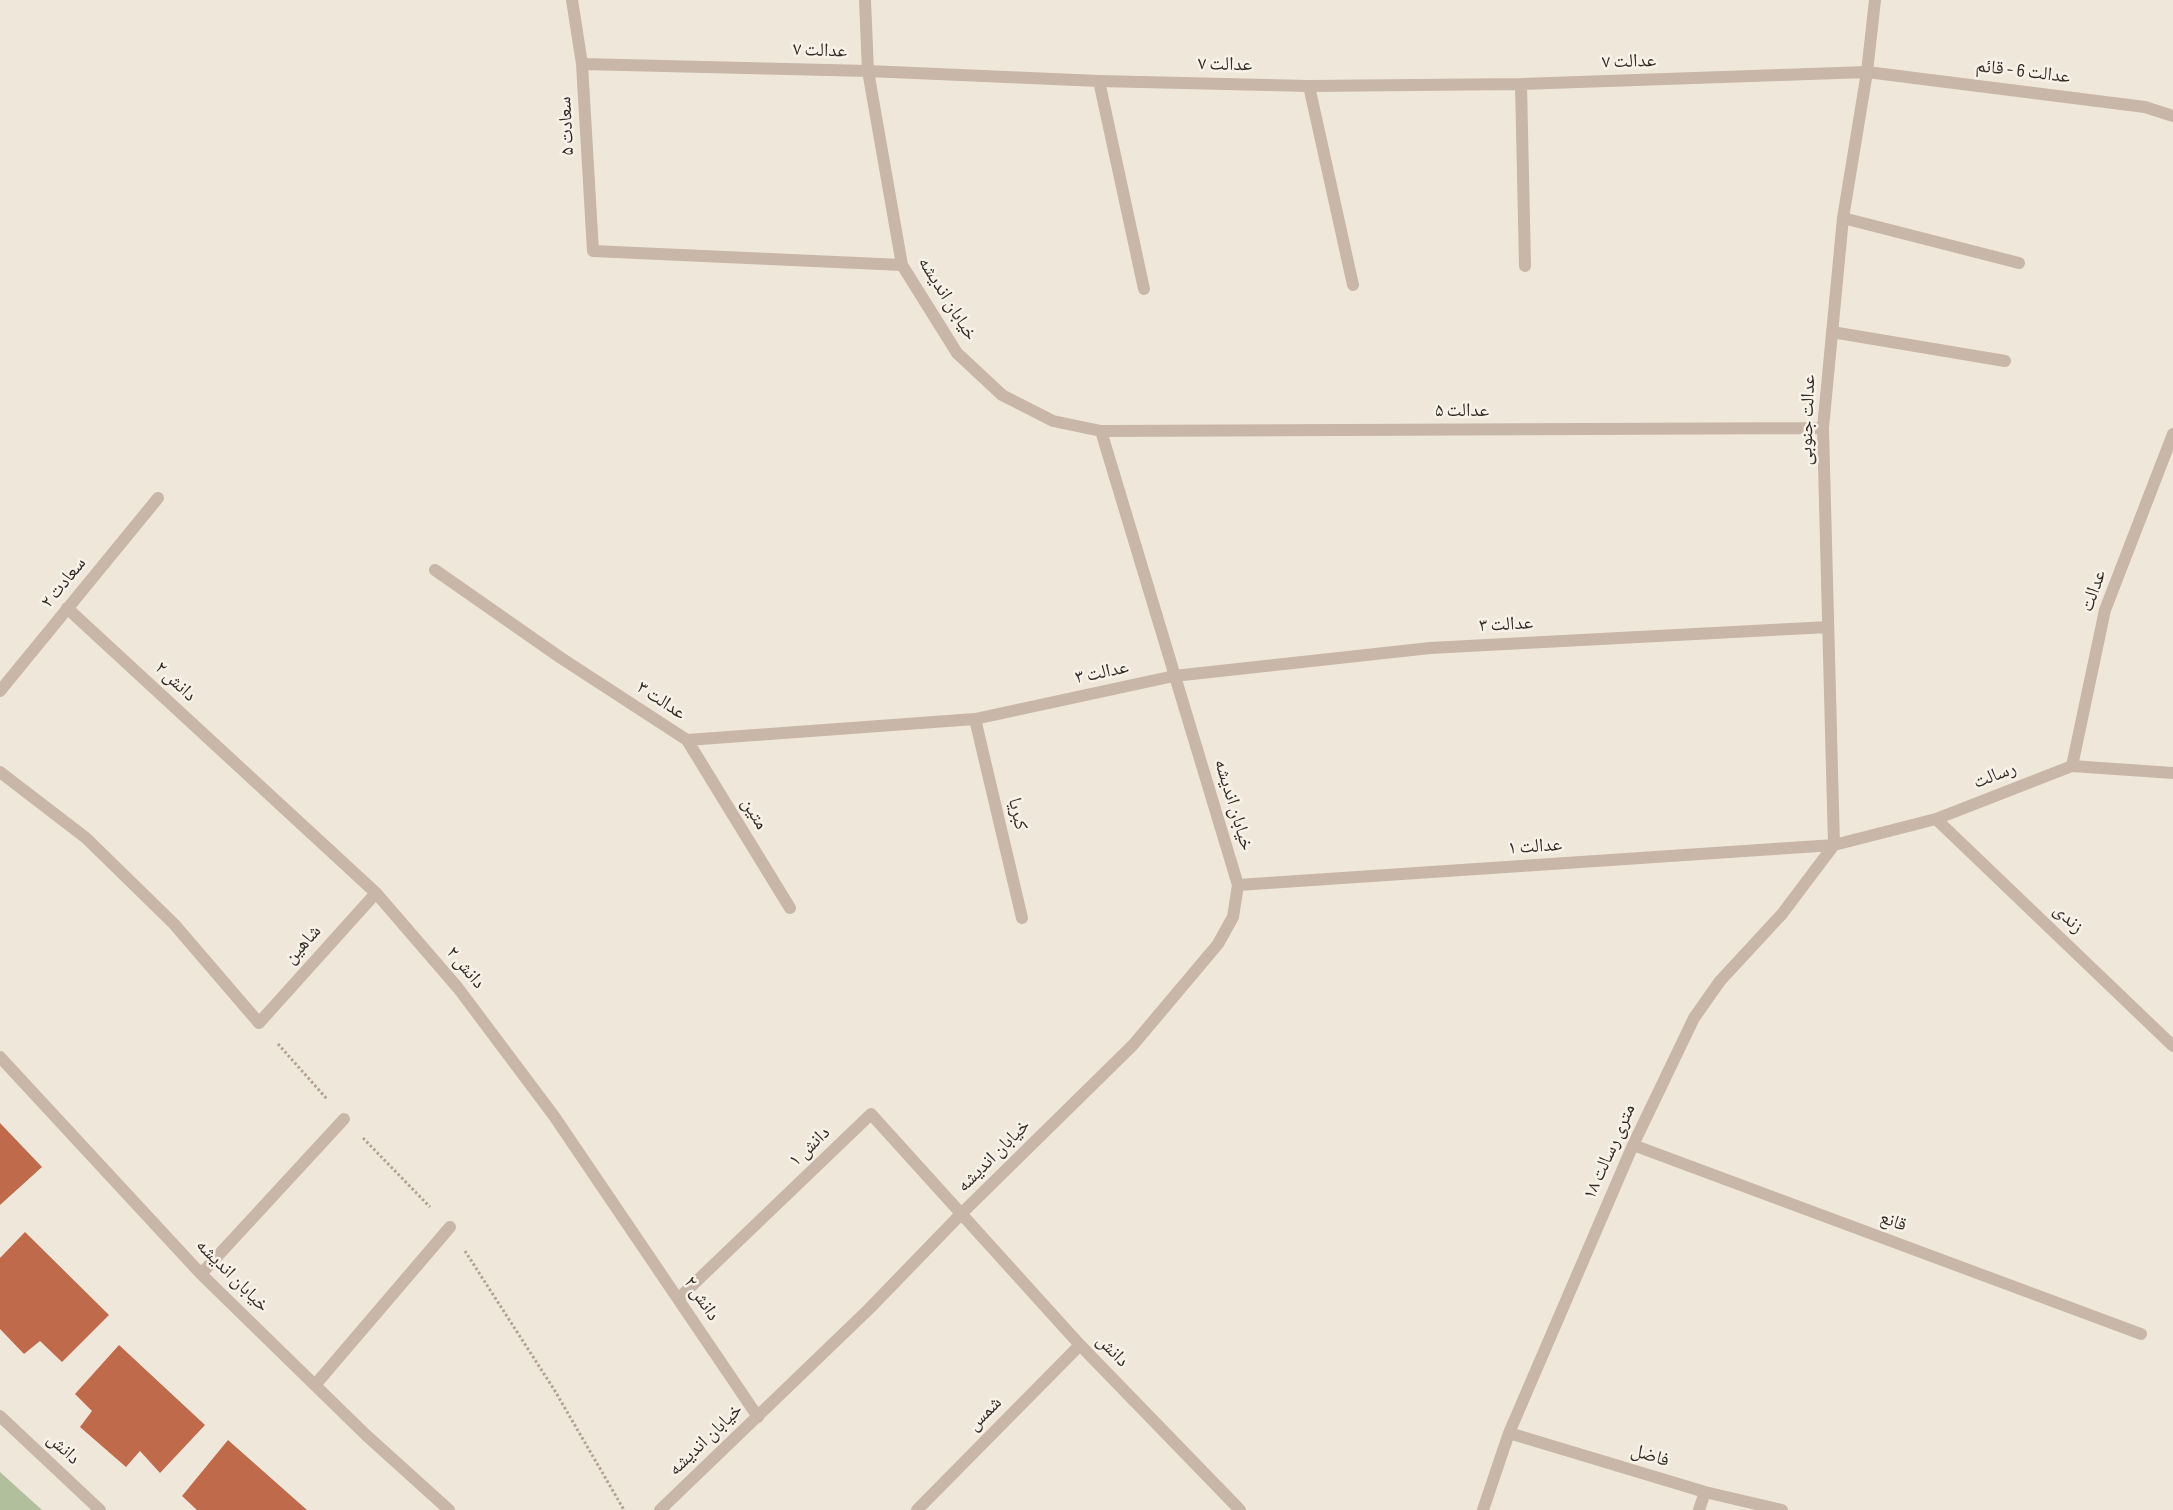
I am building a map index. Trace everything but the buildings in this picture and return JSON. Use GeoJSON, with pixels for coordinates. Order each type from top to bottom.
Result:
{"type":"FeatureCollection","features":[{"type":"Feature","properties":{"kind":"street","name":"سعادت ۵"},"geometry":{"type":"LineString","coordinates":[[572,0],[582,64],[593,251],[902,266]]}},
{"type":"Feature","properties":{"kind":"street","name":"خیابان اندیشه"},"geometry":{"type":"LineString","coordinates":[[660,1510],[869,1309],[960,1215],[1133,1045],[1218,944],[1233,917],[1238,885],[1101,431],[1053,420],[1002,395],[957,353],[902,266],[868,71],[865,0]]}},
{"type":"Feature","properties":{"kind":"street","name":"عدالت جنوبی"},"geometry":{"type":"LineString","coordinates":[[1834,845],[1823,428],[1843,218],[1867,72],[1876,0]]}},
{"type":"Feature","properties":{"kind":"street","name":"عدالت ۷"},"geometry":{"type":"LineString","coordinates":[[582,64],[868,71],[1099,81],[1309,86],[1521,84],[1867,72]]}},
{"type":"Feature","properties":{"kind":"street","name":"عدالت 6 - قائم"},"geometry":{"type":"LineString","coordinates":[[1867,72],[2145,107],[2173,116]]}},
{"type":"Feature","properties":{"kind":"street"},"geometry":{"type":"LineString","coordinates":[[1099,81],[1144,289]]}},
{"type":"Feature","properties":{"kind":"street"},"geometry":{"type":"LineString","coordinates":[[1521,84],[1525,266]]}},
{"type":"Feature","properties":{"kind":"street"},"geometry":{"type":"LineString","coordinates":[[1309,86],[1353,285]]}},
{"type":"Feature","properties":{"kind":"street"},"geometry":{"type":"LineString","coordinates":[[1843,218],[2019,263]]}},
{"type":"Feature","properties":{"kind":"street"},"geometry":{"type":"LineString","coordinates":[[1832,332],[2005,361]]}},
{"type":"Feature","properties":{"kind":"street","name":"عدالت ۵"},"geometry":{"type":"LineString","coordinates":[[1101,431],[1823,428]]}},
{"type":"Feature","properties":{"kind":"street","name":"عدالت"},"geometry":{"type":"LineString","coordinates":[[2072,766],[2105,610],[2173,434]]}},
{"type":"Feature","properties":{"kind":"street","name":"سعادت ۲"},"geometry":{"type":"LineString","coordinates":[[0,691],[158,498]]}},
{"type":"Feature","properties":{"kind":"street","name":"عدالت ۳"},"geometry":{"type":"LineString","coordinates":[[434,570],[561,658],[687,740],[975,718],[1174,676],[1430,648],[1828,626]]}},
{"type":"Feature","properties":{"kind":"street","name":"دانش ۲"},"geometry":{"type":"LineString","coordinates":[[67,608],[376,893],[458,988],[554,1116],[758,1417]]}},
{"type":"Feature","properties":{"kind":"street","name":"کبریا"},"geometry":{"type":"LineString","coordinates":[[975,718],[1022,918]]}},
{"type":"Feature","properties":{"kind":"street","name":"متین"},"geometry":{"type":"LineString","coordinates":[[687,740],[790,908]]}},
{"type":"Feature","properties":{"kind":"street","name":"رسالت"},"geometry":{"type":"LineString","coordinates":[[1834,845],[1936,819],[2072,766],[2173,773]]}},
{"type":"Feature","properties":{"kind":"street","name":"شاهین"},"geometry":{"type":"LineString","coordinates":[[0,772],[86,838],[174,924],[259,1023],[376,893]]}},
{"type":"Feature","properties":{"kind":"street","name":"زندی"},"geometry":{"type":"LineString","coordinates":[[1936,819],[2173,1046]]}},
{"type":"Feature","properties":{"kind":"street","name":"عدالت ۱"},"geometry":{"type":"LineString","coordinates":[[1238,885],[1834,845]]}},
{"type":"Feature","properties":{"kind":"street","name":"۱۸ متری رسالت"},"geometry":{"type":"LineString","coordinates":[[1483,1510],[1509,1433],[1633,1145],[1694,1018],[1720,981],[1782,914],[1834,845]]}},
{"type":"Feature","properties":{"kind":"street","name":"خیابان اندیشه"},"geometry":{"type":"LineString","coordinates":[[0,1057],[201,1274],[393,1460],[448,1510]]}},
{"type":"Feature","properties":{"kind":"street","name":"دانش ۱"},"geometry":{"type":"LineString","coordinates":[[678,1299],[870,1114],[960,1215]]}},
{"type":"Feature","properties":{"kind":"street"},"geometry":{"type":"LineString","coordinates":[[201,1274],[344,1119]]}},
{"type":"Feature","properties":{"kind":"street","name":"قانع"},"geometry":{"type":"LineString","coordinates":[[1633,1145],[2141,1334]]}},
{"type":"Feature","properties":{"kind":"street","name":"دانش"},"geometry":{"type":"LineString","coordinates":[[960,1215],[1080,1345],[1240,1510]]}},
{"type":"Feature","properties":{"kind":"street"},"geometry":{"type":"LineString","coordinates":[[315,1385],[450,1227]]}},
{"type":"Feature","properties":{"kind":"street","name":"شمس"},"geometry":{"type":"LineString","coordinates":[[917,1510],[1080,1345]]}},
{"type":"Feature","properties":{"kind":"street","name":"دانش"},"geometry":{"type":"LineString","coordinates":[[0,1416],[100,1510]]}},
{"type":"Feature","properties":{"kind":"street","name":"فاضل"},"geometry":{"type":"LineString","coordinates":[[1509,1433],[1706,1492],[1782,1510]]}},
{"type":"Feature","properties":{"kind":"street"},"geometry":{"type":"LineString","coordinates":[[1699,1510],[1706,1492]]}},
{"type":"Feature","properties":{"kind":"green space"},"geometry":{"type":"Polygon","coordinates":[[[0,1472],[42,1510],[0,1510],[0,1472]]]}}]}
